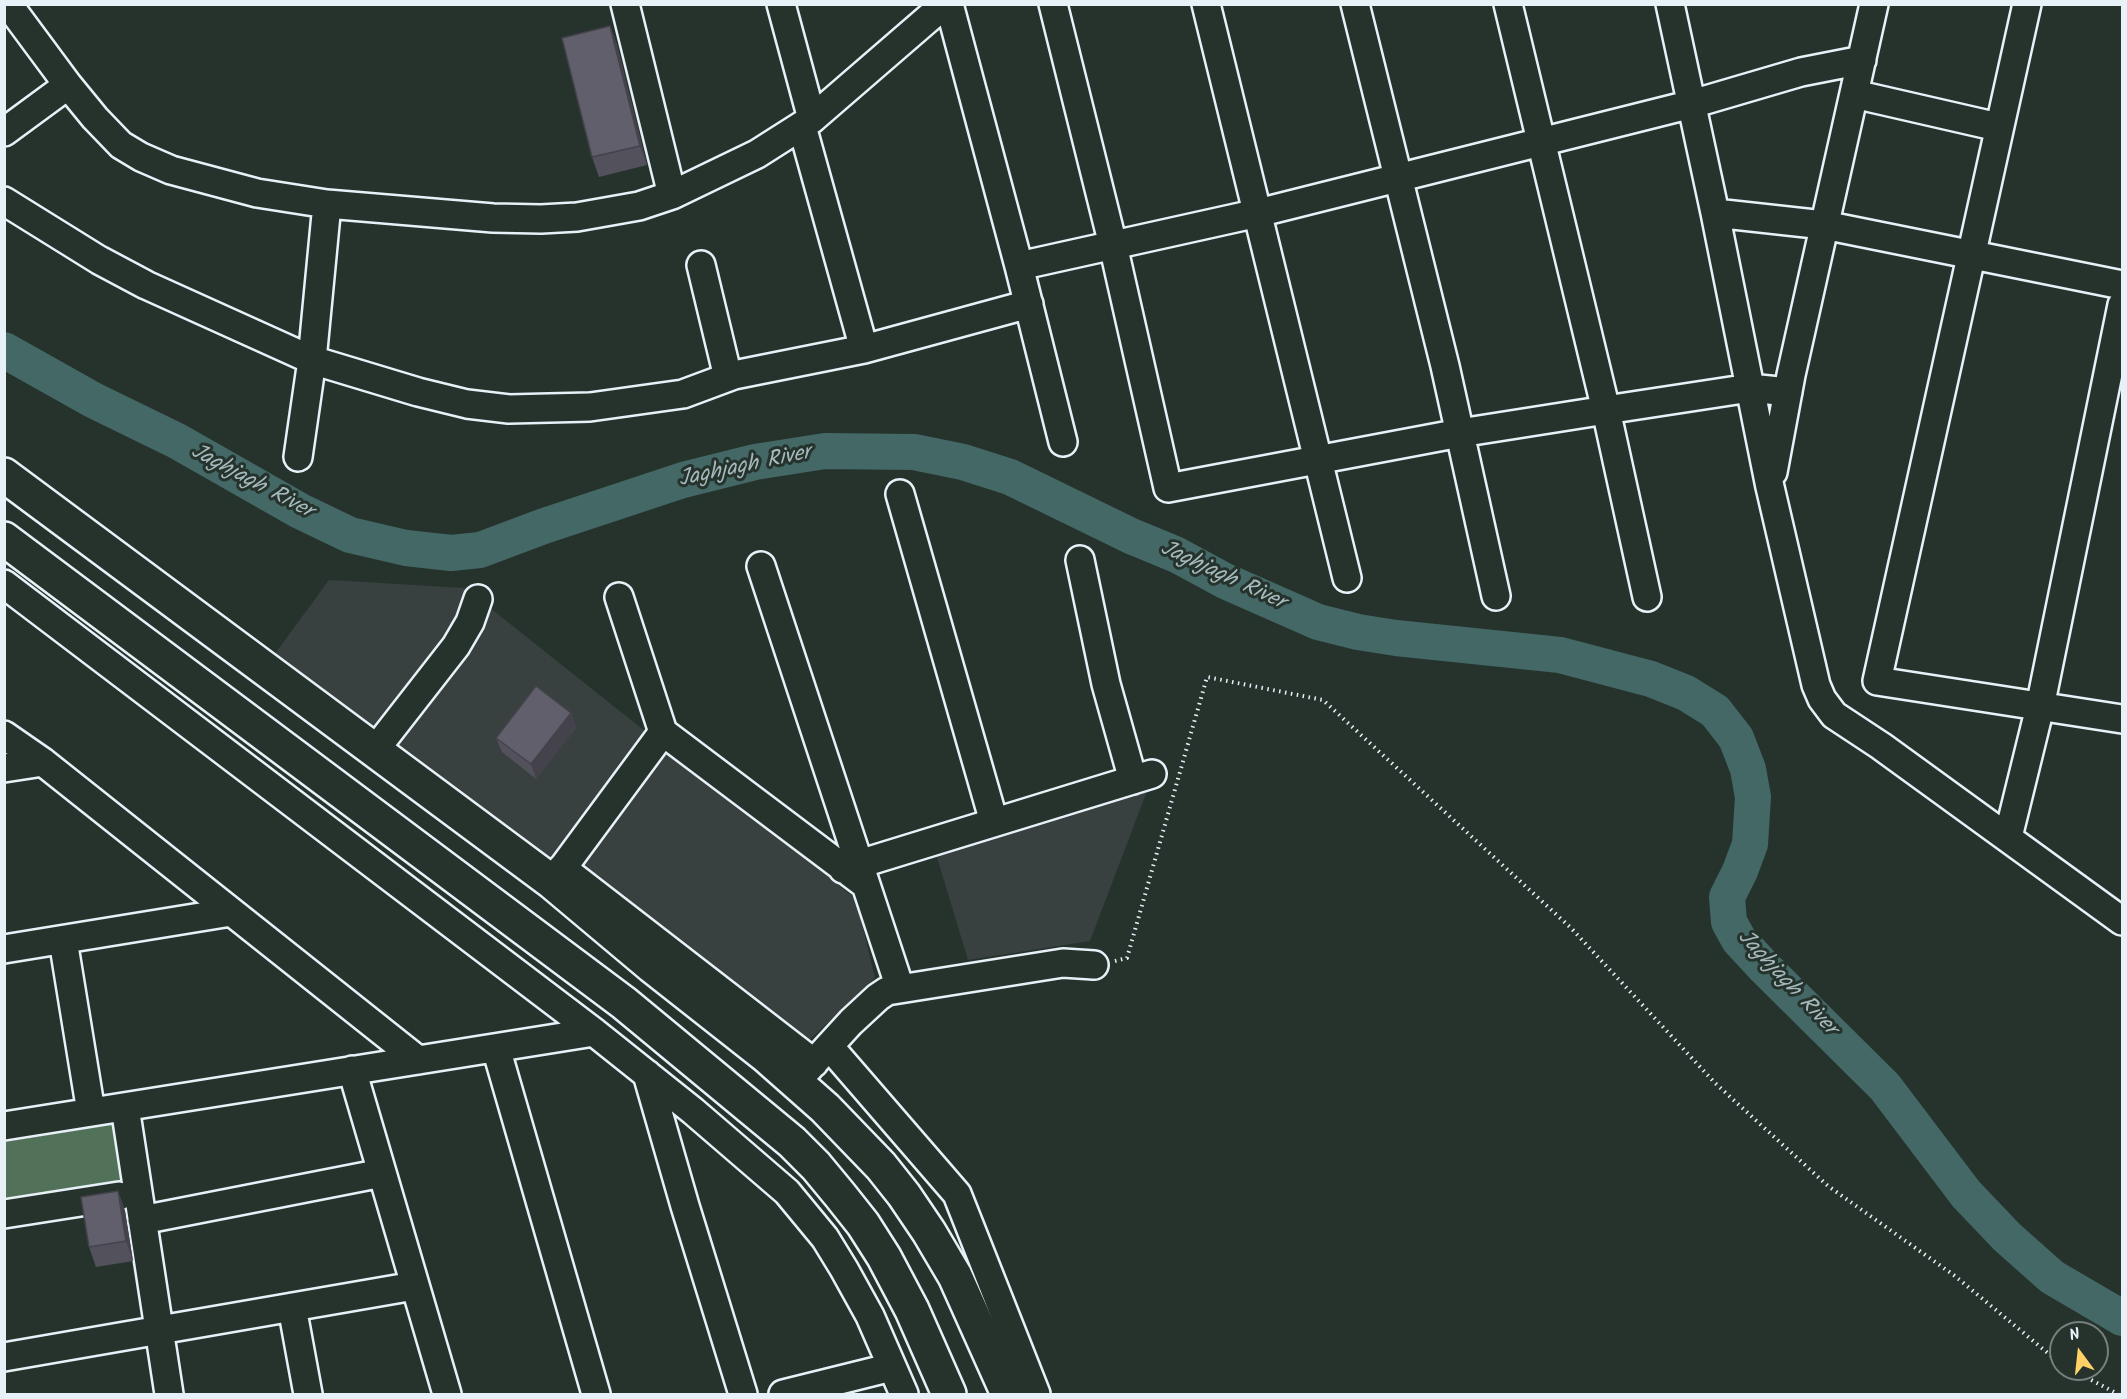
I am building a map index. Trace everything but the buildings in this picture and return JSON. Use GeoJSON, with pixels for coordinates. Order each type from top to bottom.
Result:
{"type":"FeatureCollection","features":[{"type":"Feature","properties":{"kind":"highway"},"geometry":{"type":"LineString","coordinates":[[4,475],[375,750],[557,875],[652,966],[756,1047],[813,1064],[852,1134],[904,1194],[955,1276],[1008,1395]]}},
{"type":"Feature","properties":{"kind":"highway"},"geometry":{"type":"LineString","coordinates":[[4,539],[624,1003],[792,1142],[840,1195],[863,1224],[884,1257],[912,1310],[948,1395]]}},
{"type":"Feature","properties":{"kind":"street"},"geometry":{"type":"LineString","coordinates":[[8,4],[68,86],[95,118],[121,145],[141,158],[202,180],[257,193],[327,204],[482,217],[541,219],[610,213],[639,206],[672,195],[757,154],[807,122],[940,7],[1019,266],[1063,442]]}},
{"type":"Feature","properties":{"kind":"street"},"geometry":{"type":"LineString","coordinates":[[626,4],[672,195]]}},
{"type":"Feature","properties":{"kind":"street"},"geometry":{"type":"LineString","coordinates":[[781,4],[807,122],[864,349]]}},
{"type":"Feature","properties":{"kind":"street"},"geometry":{"type":"LineString","coordinates":[[1053,4],[1113,245],[1168,488],[1460,433],[1606,410],[1750,388],[1788,392]]}},
{"type":"Feature","properties":{"kind":"street"},"geometry":{"type":"LineString","coordinates":[[1206,4],[1347,578]]}},
{"type":"Feature","properties":{"kind":"street"},"geometry":{"type":"LineString","coordinates":[[1355,4],[1460,433],[1496,597]]}},
{"type":"Feature","properties":{"kind":"street"},"geometry":{"type":"LineString","coordinates":[[1508,4],[1606,410],[1647,597]]}},
{"type":"Feature","properties":{"kind":"street"},"geometry":{"type":"LineString","coordinates":[[1670,4],[1770,487],[1816,685],[1827,707],[1834,715],[1881,746],[2122,921]]}},
{"type":"Feature","properties":{"kind":"street"},"geometry":{"type":"LineString","coordinates":[[1770,487],[1788,392],[1874,4]]}},
{"type":"Feature","properties":{"kind":"street"},"geometry":{"type":"LineString","coordinates":[[2027,4],[1876,681],[2122,719]]}},
{"type":"Feature","properties":{"kind":"street"},"geometry":{"type":"LineString","coordinates":[[1019,266],[1258,213],[1398,179],[1692,104],[1801,72],[1862,60]]}},
{"type":"Feature","properties":{"kind":"street"},"geometry":{"type":"LineString","coordinates":[[4,132],[68,86]]}},
{"type":"Feature","properties":{"kind":"street"},"geometry":{"type":"LineString","coordinates":[[1854,94],[1998,127]]}},
{"type":"Feature","properties":{"kind":"street"},"geometry":{"type":"LineString","coordinates":[[4,201],[99,260],[146,285],[312,360],[418,392],[467,404],[510,409],[590,407],[682,394],[728,377],[864,349],[1029,304]]}},
{"type":"Feature","properties":{"kind":"street"},"geometry":{"type":"LineString","coordinates":[[298,457],[312,360],[327,204]]}},
{"type":"Feature","properties":{"kind":"street"},"geometry":{"type":"LineString","coordinates":[[1715,213],[1824,225],[2122,285]]}},
{"type":"Feature","properties":{"kind":"street"},"geometry":{"type":"LineString","coordinates":[[700,265],[728,377]]}},
{"type":"Feature","properties":{"kind":"street"},"geometry":{"type":"LineString","coordinates":[[2008,837],[2040,707],[2122,305]]}},
{"type":"Feature","properties":{"kind":"street"},"geometry":{"type":"LineString","coordinates":[[900,494],[994,822]]}},
{"type":"Feature","properties":{"kind":"street"},"geometry":{"type":"LineString","coordinates":[[856,873],[994,822],[1142,777],[1106,684],[1080,560]]}},
{"type":"Feature","properties":{"kind":"street"},"geometry":{"type":"LineString","coordinates":[[761,566],[856,873],[900,988]]}},
{"type":"Feature","properties":{"kind":"street"},"geometry":{"type":"LineString","coordinates":[[4,584],[594,1032],[787,1192],[808,1215],[844,1269],[870,1316],[904,1395]]}},
{"type":"Feature","properties":{"kind":"street"},"geometry":{"type":"LineString","coordinates":[[619,597],[663,732],[856,873]]}},
{"type":"Feature","properties":{"kind":"street"},"geometry":{"type":"LineString","coordinates":[[375,750],[456,646],[470,622],[478,599]]}},
{"type":"Feature","properties":{"kind":"street"},"geometry":{"type":"LineString","coordinates":[[557,875],[663,732]]}},
{"type":"Feature","properties":{"kind":"street"},"geometry":{"type":"LineString","coordinates":[[4,735],[43,762],[418,1060]]}},
{"type":"Feature","properties":{"kind":"street"},"geometry":{"type":"LineString","coordinates":[[4,768],[43,762]]}},
{"type":"Feature","properties":{"kind":"street"},"geometry":{"type":"LineString","coordinates":[[4,949],[231,912]]}},
{"type":"Feature","properties":{"kind":"street"},"geometry":{"type":"LineString","coordinates":[[63,940],[91,1112]]}},
{"type":"Feature","properties":{"kind":"street"},"geometry":{"type":"LineString","coordinates":[[1036,1395],[957,1194],[813,1064],[878,997],[900,988],[1063,963],[1094,964]]}},
{"type":"Feature","properties":{"kind":"street"},"geometry":{"type":"LineString","coordinates":[[4,1126],[594,1032]]}},
{"type":"Feature","properties":{"kind":"street"},"geometry":{"type":"LineString","coordinates":[[496,1048],[596,1395]]}},
{"type":"Feature","properties":{"kind":"street"},"geometry":{"type":"LineString","coordinates":[[352,1070],[447,1395]]}},
{"type":"Feature","properties":{"kind":"street"},"geometry":{"type":"LineString","coordinates":[[647,1074],[743,1395]]}},
{"type":"Feature","properties":{"kind":"street"},"geometry":{"type":"LineString","coordinates":[[125,1107],[169,1395]]}},
{"type":"Feature","properties":{"kind":"street"},"geometry":{"type":"LineString","coordinates":[[142,1221],[382,1173]]}},
{"type":"Feature","properties":{"kind":"street"},"geometry":{"type":"LineString","coordinates":[[4,1214],[138,1193]]}},
{"type":"Feature","properties":{"kind":"street"},"geometry":{"type":"LineString","coordinates":[[4,1357],[414,1286]]}},
{"type":"Feature","properties":{"kind":"street"},"geometry":{"type":"LineString","coordinates":[[291,1307],[308,1395]]}},
{"type":"Feature","properties":{"kind":"street"},"geometry":{"type":"LineString","coordinates":[[783,1395],[892,1367]]}},
{"type":"Feature","properties":{"kind":"path"},"geometry":{"type":"LineString","coordinates":[[1094,964],[1127,958],[1207,677],[1323,700],[1570,928],[1715,1083],[1828,1186],[1955,1276],[2049,1354]]}},
{"type":"Feature","properties":{"kind":"path"},"geometry":{"type":"LineString","coordinates":[[2092,1381],[2118,1395]]}},
{"type":"Feature","properties":{"kind":"shaded area"},"geometry":{"type":"Polygon","coordinates":[[[329,580],[465,588],[856,899],[875,978],[803,1046],[274,655],[329,580]]]}},
{"type":"Feature","properties":{"kind":"shaded area"},"geometry":{"type":"Polygon","coordinates":[[[1147,791],[1090,941],[968,960],[936,854],[1147,791]]]}},
{"type":"Feature","properties":{"kind":"green space"},"geometry":{"type":"Polygon","coordinates":[[[119,1123],[129,1184],[5,1204],[5,1142],[119,1123]]]}},
{"type":"Feature","properties":{"kind":"waterway","name":"Jaghjagh River"},"geometry":{"type":"LineString","coordinates":[[4,350],[93,400],[177,441],[300,511],[350,535],[406,548],[451,553],[480,550],[544,526],[683,480],[755,462],[825,451],[914,452],[963,462],[1010,477],[1131,536],[1177,555],[1225,581],[1318,622],[1396,638],[1560,655],[1651,679],[1686,693],[1715,711],[1736,738],[1748,769],[1753,797],[1750,844],[1727,897],[1729,922],[1739,940],[1885,1087],[1966,1194],[2007,1237],[2052,1277],[2122,1318]]}}]}
